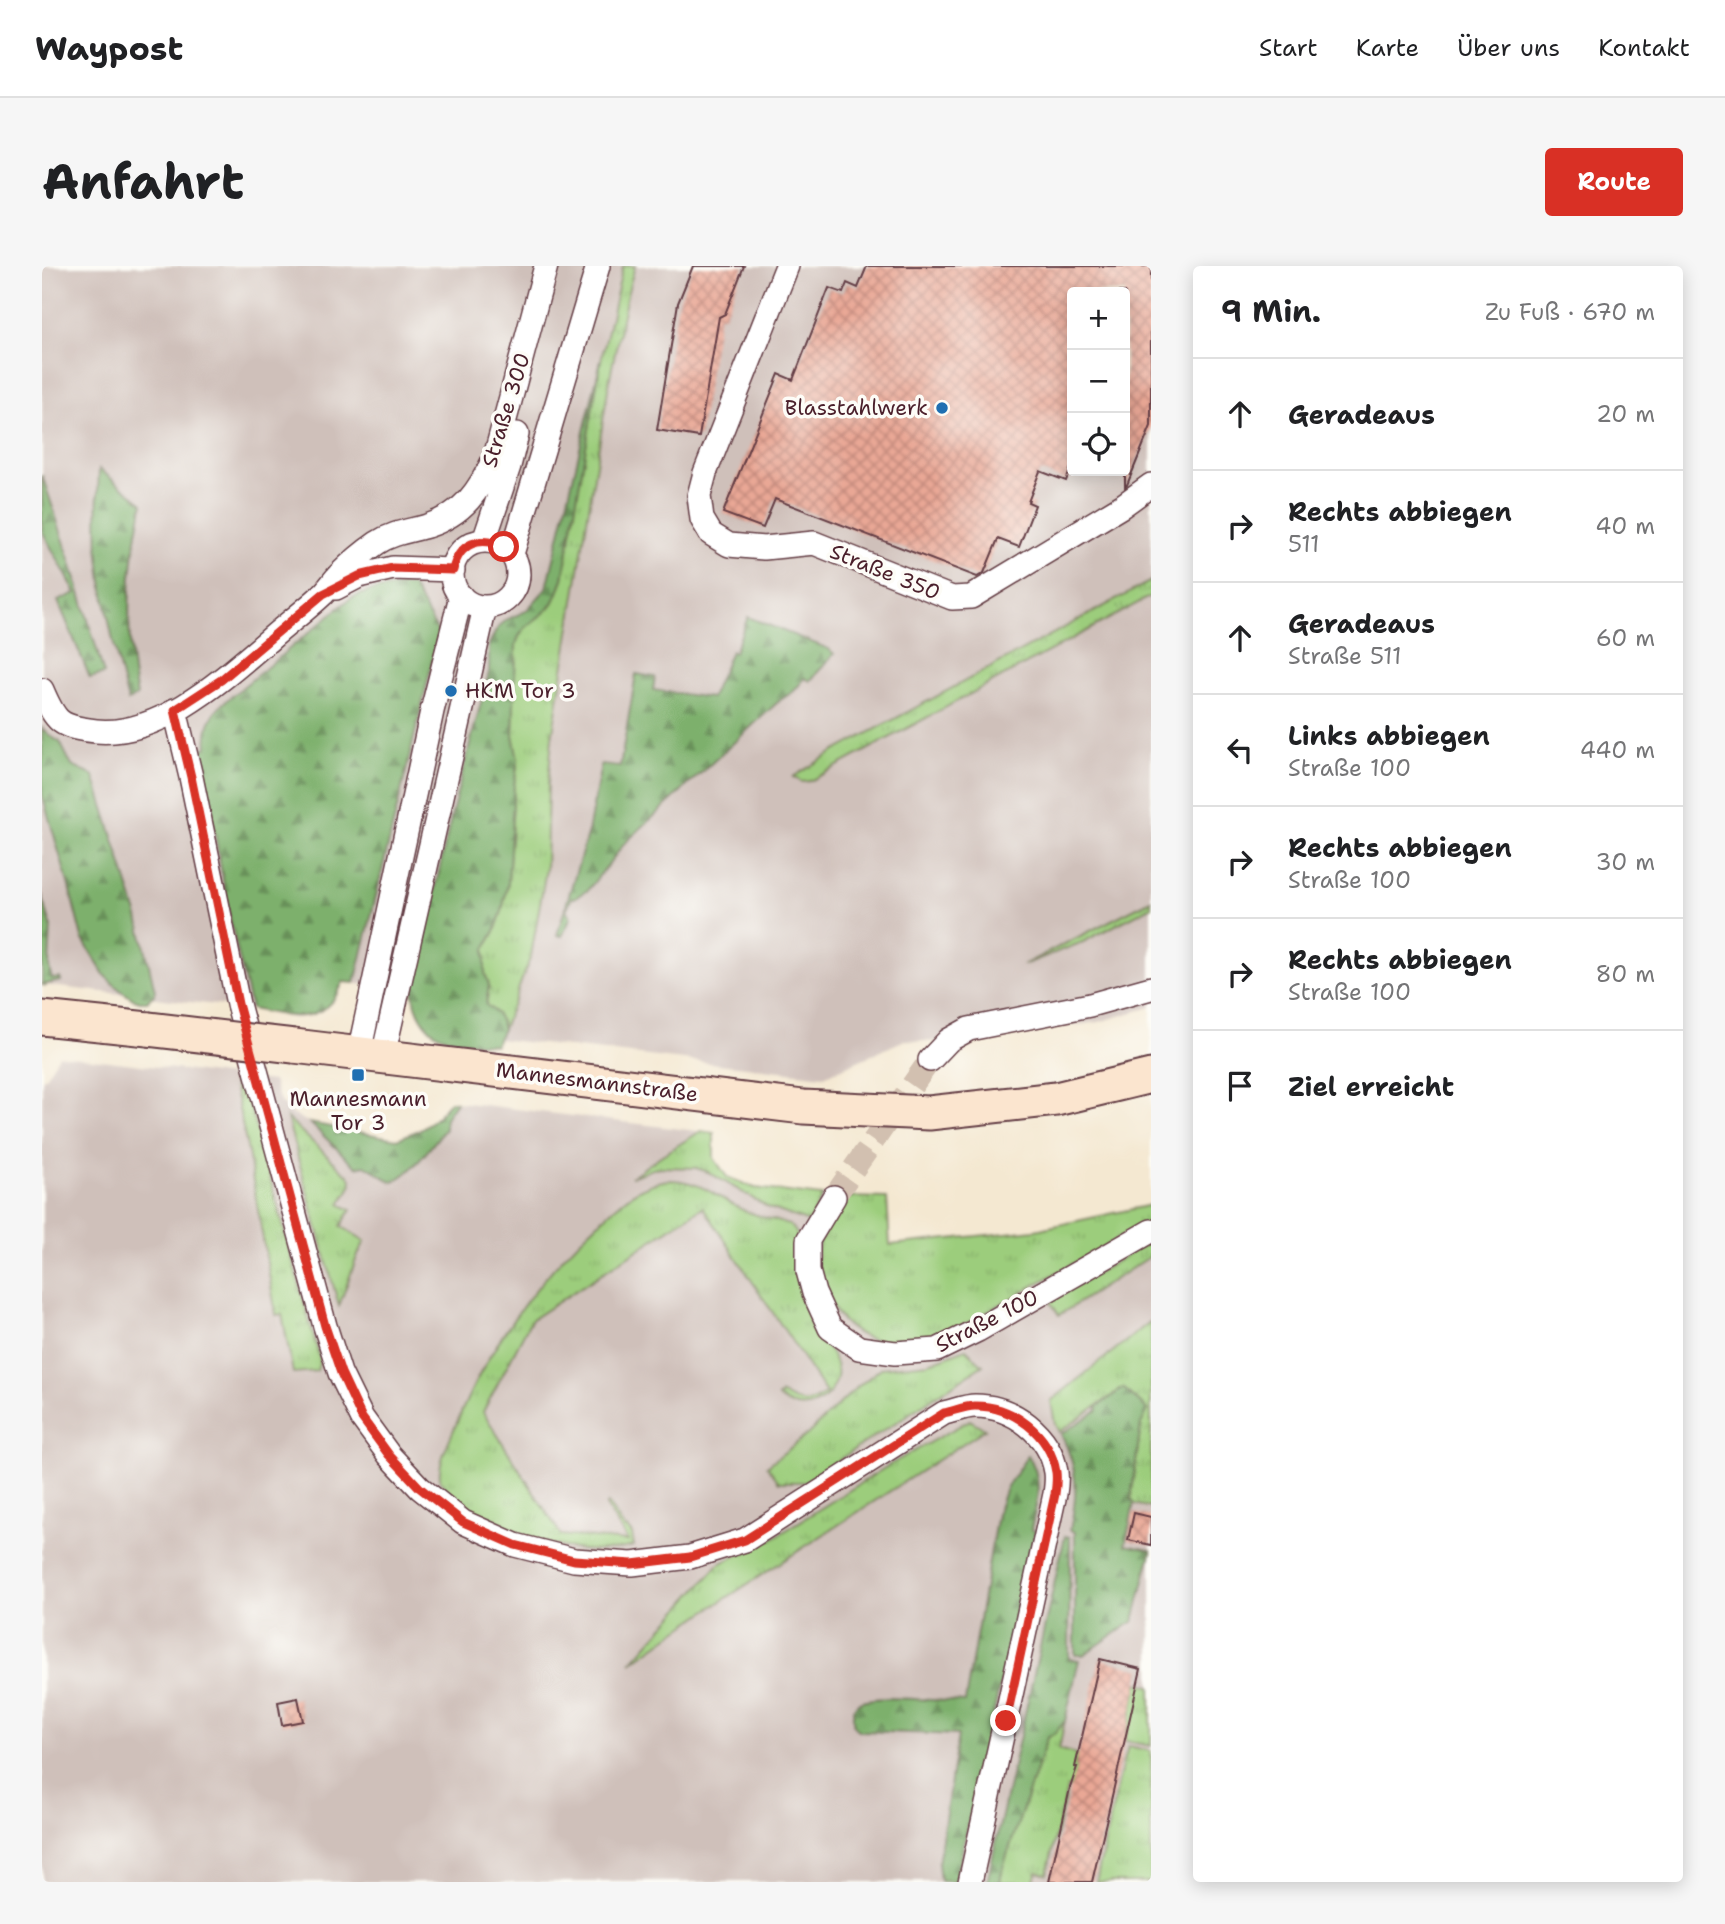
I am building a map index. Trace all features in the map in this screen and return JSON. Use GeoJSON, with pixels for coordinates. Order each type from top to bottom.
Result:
{"type":"FeatureCollection","features":[{"type":"Feature","properties":{"kind":"main road","name":"Mannesmannstraße"},"geometry":{"type":"LineString","coordinates":[[42,1018],[803,1107],[929,1113],[1056,1099],[1151,1076]]}},
{"type":"Feature","properties":{"kind":"street"},"geometry":{"type":"LineString","coordinates":[[484,541],[509,466],[529,386],[542,328],[548,266]]}},
{"type":"Feature","properties":{"kind":"street","name":"Straße 300"},"geometry":{"type":"LineString","coordinates":[[323,594],[341,573],[378,542],[400,532],[442,520],[471,500],[483,484],[495,457],[548,266]]}},
{"type":"Feature","properties":{"kind":"street"},"geometry":{"type":"LineString","coordinates":[[512,554],[598,266]]}},
{"type":"Feature","properties":{"kind":"street","name":"Straße 350"},"geometry":{"type":"LineString","coordinates":[[787,266],[705,473],[699,496],[702,519],[711,534],[720,540],[729,545],[764,548],[814,543],[952,598],[971,597],[1122,506],[1151,485]]}},
{"type":"Feature","properties":{"kind":"street"},"geometry":{"type":"LineString","coordinates":[[484,541],[495,542],[512,554],[517,564],[517,584],[505,600],[485,607],[461,596],[456,588],[453,570],[455,561],[467,547],[484,541]]}},
{"type":"Feature","properties":{"kind":"street"},"geometry":{"type":"LineString","coordinates":[[42,690],[55,718],[68,727],[104,732],[149,723],[175,710],[221,680],[323,594],[359,576],[393,568],[453,570]]}},
{"type":"Feature","properties":{"kind":"street"},"geometry":{"type":"LineString","coordinates":[[371,1055],[432,711],[461,596]]}},
{"type":"Feature","properties":{"kind":"street"},"geometry":{"type":"LineString","coordinates":[[371,1055],[485,607]]}},
{"type":"Feature","properties":{"kind":"street"},"geometry":{"type":"LineString","coordinates":[[175,710],[238,1004],[325,1326],[341,1373],[362,1418],[389,1455],[420,1488],[463,1522],[515,1545],[574,1560],[632,1564],[690,1557],[745,1540],[944,1413],[973,1406],[1000,1408],[1026,1423],[1047,1445],[1056,1472],[1055,1494],[970,1882]]}},
{"type":"Feature","properties":{"kind":"street"},"geometry":{"type":"LineString","coordinates":[[930,1060],[949,1040],[969,1029],[1090,1005],[1151,988]]}},
{"type":"Feature","properties":{"kind":"street","name":"Straße 100"},"geometry":{"type":"LineString","coordinates":[[834,1197],[808,1240],[808,1271],[814,1293],[830,1328],[859,1348],[895,1353],[936,1350],[989,1324],[1151,1231]]}},
{"type":"Feature","properties":{"kind":"shaded area"},"geometry":{"type":"Polygon","coordinates":[[[42,266],[1151,266],[1151,1007],[1099,1022],[971,1040],[905,1040],[824,1076],[498,1039],[495,1045],[447,1039],[438,1036],[426,1026],[418,1014],[412,991],[343,982],[321,1011],[306,1017],[293,1018],[251,1009],[42,985],[42,266]]]}},
{"type":"Feature","properties":{"kind":"shaded area"},"geometry":{"type":"Polygon","coordinates":[[[59,1055],[273,1081],[280,1102],[292,1114],[310,1123],[397,1139],[417,1131],[436,1118],[450,1101],[714,1133],[714,1158],[727,1177],[755,1188],[821,1196],[887,1198],[890,1245],[1035,1230],[1151,1205],[1151,1882],[42,1882],[42,1080],[59,1055]]]}},
{"type":"Feature","properties":{"kind":"green space"},"geometry":{"type":"Polygon","coordinates":[[[623,266],[635,266],[610,377],[552,738],[546,869],[531,956],[503,1029],[500,1020],[486,1005],[489,985],[485,973],[485,949],[502,911],[508,883],[518,761],[513,735],[516,645],[521,632],[553,603],[563,579],[601,360],[623,266]]]}},
{"type":"Feature","properties":{"kind":"green space"},"geometry":{"type":"Polygon","coordinates":[[[601,360],[563,579],[553,603],[521,632],[516,645],[513,735],[518,760],[508,883],[502,911],[485,949],[485,973],[489,985],[486,1005],[497,1015],[503,1029],[495,1045],[451,1039],[440,1036],[423,1021],[412,991],[454,805],[489,672],[489,644],[497,629],[506,620],[526,611],[547,588],[601,360]]]}},
{"type":"Feature","properties":{"kind":"green space"},"geometry":{"type":"Polygon","coordinates":[[[99,469],[143,503],[131,576],[129,623],[137,696],[128,701],[102,585],[97,526],[99,469]]]}},
{"type":"Feature","properties":{"kind":"green space"},"geometry":{"type":"Polygon","coordinates":[[[42,475],[104,674],[90,678],[58,601],[76,593],[42,531],[42,475]]]}},
{"type":"Feature","properties":{"kind":"green space"},"geometry":{"type":"Polygon","coordinates":[[[1151,581],[1151,596],[810,781],[802,782],[793,777],[835,751],[1151,581]]]}},
{"type":"Feature","properties":{"kind":"green space"},"geometry":{"type":"Polygon","coordinates":[[[412,586],[439,634],[355,983],[343,982],[327,1007],[305,1016],[279,1015],[251,1009],[229,914],[200,749],[207,748],[209,725],[221,705],[351,598],[370,591],[412,586]]]}},
{"type":"Feature","properties":{"kind":"green space"},"geometry":{"type":"Polygon","coordinates":[[[748,617],[829,649],[834,654],[810,681],[805,678],[794,691],[779,701],[625,843],[588,890],[572,897],[566,910],[571,918],[562,936],[557,935],[588,832],[601,765],[620,767],[636,674],[655,677],[653,690],[711,698],[748,617]]]}},
{"type":"Feature","properties":{"kind":"green space"},"geometry":{"type":"Polygon","coordinates":[[[42,728],[60,742],[72,766],[94,776],[138,917],[155,991],[147,1001],[136,1001],[105,976],[82,938],[42,794],[42,728]]]}},
{"type":"Feature","properties":{"kind":"green space"},"geometry":{"type":"Polygon","coordinates":[[[42,895],[51,925],[49,967],[52,979],[60,978],[61,981],[46,986],[42,985],[42,895]]]}},
{"type":"Feature","properties":{"kind":"green space"},"geometry":{"type":"Polygon","coordinates":[[[1151,900],[1151,907],[1083,942],[1023,965],[1151,900]]]}},
{"type":"Feature","properties":{"kind":"green space"},"geometry":{"type":"Polygon","coordinates":[[[232,1076],[242,1077],[320,1360],[317,1371],[293,1373],[282,1314],[276,1315],[232,1076]]]}},
{"type":"Feature","properties":{"kind":"green space"},"geometry":{"type":"Polygon","coordinates":[[[450,1101],[456,1102],[445,1118],[445,1129],[414,1166],[392,1182],[365,1165],[356,1167],[310,1123],[397,1139],[419,1130],[436,1118],[450,1101]]]}},
{"type":"Feature","properties":{"kind":"green space"},"geometry":{"type":"Polygon","coordinates":[[[287,1118],[350,1177],[352,1185],[340,1204],[351,1210],[341,1226],[365,1241],[339,1306],[287,1118]]]}},
{"type":"Feature","properties":{"kind":"green space"},"geometry":{"type":"Polygon","coordinates":[[[701,1131],[714,1133],[714,1158],[727,1177],[755,1188],[822,1196],[809,1222],[769,1208],[708,1172],[696,1168],[658,1167],[631,1177],[701,1131]]]}},
{"type":"Feature","properties":{"kind":"green space"},"geometry":{"type":"Polygon","coordinates":[[[667,1180],[700,1186],[745,1211],[794,1229],[798,1237],[798,1282],[808,1309],[836,1363],[836,1381],[830,1393],[813,1405],[799,1407],[778,1397],[782,1394],[794,1400],[809,1402],[826,1393],[703,1207],[531,1320],[483,1412],[561,1535],[628,1541],[606,1506],[608,1504],[625,1529],[632,1534],[634,1546],[603,1551],[573,1549],[529,1537],[475,1516],[451,1496],[441,1480],[440,1472],[447,1445],[497,1344],[533,1293],[575,1246],[629,1196],[646,1186],[667,1180]]]}},
{"type":"Feature","properties":{"kind":"green space"},"geometry":{"type":"Polygon","coordinates":[[[847,1197],[887,1198],[890,1245],[1035,1230],[1151,1205],[1151,1220],[960,1327],[925,1341],[894,1343],[879,1341],[854,1331],[835,1310],[822,1283],[817,1264],[819,1244],[847,1197]]]}},
{"type":"Feature","properties":{"kind":"green space"},"geometry":{"type":"Polygon","coordinates":[[[1151,1241],[1151,1256],[1059,1315],[1050,1301],[1151,1241]]]}},
{"type":"Feature","properties":{"kind":"green space"},"geometry":{"type":"Polygon","coordinates":[[[1151,1321],[1151,1508],[1134,1504],[1131,1498],[1141,1424],[1147,1410],[1123,1388],[1059,1432],[1055,1425],[1051,1401],[1151,1321]]]}},
{"type":"Feature","properties":{"kind":"green space"},"geometry":{"type":"Polygon","coordinates":[[[966,1349],[983,1365],[805,1482],[779,1482],[767,1466],[808,1434],[881,1368],[929,1363],[966,1349]]]}},
{"type":"Feature","properties":{"kind":"green space"},"geometry":{"type":"Polygon","coordinates":[[[1123,1388],[1148,1410],[1141,1424],[1131,1498],[1134,1504],[1125,1545],[1151,1552],[1134,1621],[1083,1655],[1075,1655],[1075,1532],[1070,1530],[1075,1481],[1071,1459],[1061,1434],[1098,1410],[1097,1407],[1123,1388]]]}},
{"type":"Feature","properties":{"kind":"green space"},"geometry":{"type":"Polygon","coordinates":[[[970,1420],[985,1429],[631,1663],[719,1564],[772,1539],[891,1464],[970,1420]]]}},
{"type":"Feature","properties":{"kind":"green space"},"geometry":{"type":"Polygon","coordinates":[[[1028,1455],[1038,1482],[1031,1529],[1035,1531],[955,1882],[940,1881],[938,1864],[958,1735],[861,1731],[854,1724],[854,1710],[858,1703],[878,1699],[965,1702],[997,1514],[1006,1488],[1028,1455]]]}},
{"type":"Feature","properties":{"kind":"green space"},"geometry":{"type":"Polygon","coordinates":[[[1065,1536],[1070,1537],[1069,1659],[1079,1660],[1065,1721],[1047,1738],[1000,1882],[987,1882],[1065,1536]]]}},
{"type":"Feature","properties":{"kind":"green space"},"geometry":{"type":"Polygon","coordinates":[[[1138,1683],[1151,1686],[1151,1746],[1125,1741],[1138,1683]]]}},
{"type":"Feature","properties":{"kind":"green space"},"geometry":{"type":"Polygon","coordinates":[[[1065,1721],[1059,1749],[1078,1755],[1077,1767],[1072,1787],[1067,1788],[1047,1874],[1037,1871],[1033,1882],[1000,1882],[1047,1738],[1065,1721]]]}},
{"type":"Feature","properties":{"kind":"green space"},"geometry":{"type":"Polygon","coordinates":[[[1128,1746],[1151,1751],[1151,1882],[1096,1882],[1124,1758],[1128,1746]]]}},
{"type":"Feature","properties":{"kind":"building"},"geometry":{"type":"Polygon","coordinates":[[[693,266],[744,266],[725,314],[719,317],[699,437],[657,430],[678,303],[693,266]]]}},
{"type":"Feature","properties":{"kind":"building","name":"Blasstahlwerk"},"geometry":{"type":"Polygon","coordinates":[[[867,266],[1151,266],[1151,426],[1127,485],[1125,487],[1125,476],[1130,476],[1130,287],[1067,287],[1068,476],[1066,481],[1040,471],[1028,502],[1035,505],[1019,547],[998,539],[984,573],[977,577],[775,499],[763,528],[723,513],[779,374],[793,380],[829,288],[843,293],[847,283],[858,288],[867,266]]]}},
{"type":"Feature","properties":{"kind":"building"},"geometry":{"type":"Polygon","coordinates":[[[1134,1513],[1151,1517],[1151,1545],[1128,1540],[1134,1513]]]}},
{"type":"Feature","properties":{"kind":"building"},"geometry":{"type":"Polygon","coordinates":[[[1100,1659],[1141,1669],[1112,1796],[1092,1882],[1049,1882],[1077,1767],[1100,1659]]]}},
{"type":"Feature","properties":{"kind":"building"},"geometry":{"type":"Polygon","coordinates":[[[298,1698],[303,1721],[282,1725],[278,1702],[298,1698]]]}},
{"type":"Feature","properties":{"kind":"tunnel"},"geometry":{"type":"LineString","coordinates":[[834,1197],[930,1060]]}},
{"type":"Feature","properties":{"kind":"place","name":"Blasstahlwerk"},"geometry":{"type":"Point","coordinates":[942,408]}},
{"type":"Feature","properties":{"kind":"place","name":"HKM Tor 3"},"geometry":{"type":"Point","coordinates":[451,691]}},
{"type":"Feature","properties":{"kind":"place","name":"Mannesmann Tor 3"},"geometry":{"type":"Point","coordinates":[358,1075]}},
{"type":"Feature","properties":{"kind":"route"},"geometry":{"type":"LineString","coordinates":[[504,547],[495,542],[475,542],[460,553],[453,570],[393,568],[359,576],[323,594],[221,680],[175,710],[238,1004],[325,1326],[341,1373],[362,1418],[389,1455],[420,1488],[463,1522],[515,1545],[574,1560],[632,1564],[690,1557],[745,1540],[944,1413],[973,1406],[1000,1408],[1026,1423],[1047,1445],[1056,1472],[1055,1494],[1006,1721]]}}]}
